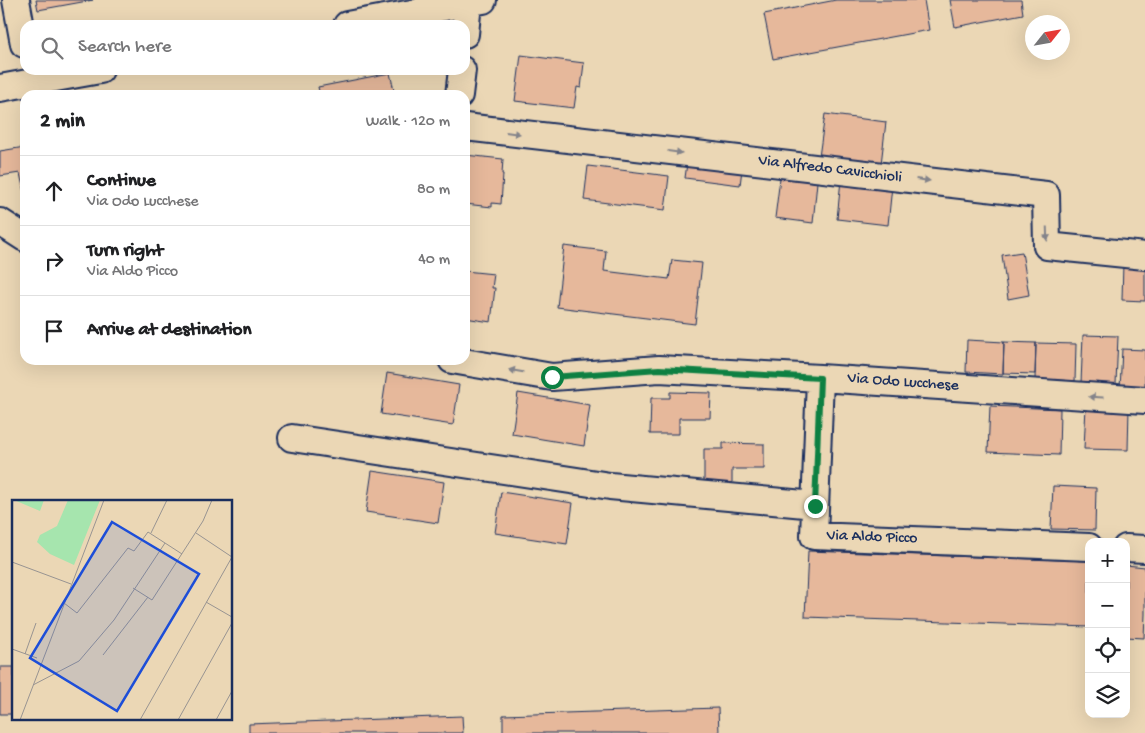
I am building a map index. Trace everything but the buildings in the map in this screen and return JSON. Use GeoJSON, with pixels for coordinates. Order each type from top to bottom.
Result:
{"type":"FeatureCollection","features":[{"type":"Feature","properties":{"kind":"street"},"geometry":{"type":"LineString","coordinates":[[16,0],[20,22]]}},
{"type":"Feature","properties":{"kind":"street"},"geometry":{"type":"LineString","coordinates":[[374,20],[476,1],[470,20]]}},
{"type":"Feature","properties":{"kind":"street"},"geometry":{"type":"LineString","coordinates":[[0,88],[72,75]]}},
{"type":"Feature","properties":{"kind":"street"},"geometry":{"type":"LineString","coordinates":[[460,90],[461,75]]}},
{"type":"Feature","properties":{"kind":"street","name":"Via Alfredo Cavicchioli"},"geometry":{"type":"LineString","coordinates":[[470,128],[1046,195],[1047,246],[1145,256]]}},
{"type":"Feature","properties":{"kind":"street"},"geometry":{"type":"LineString","coordinates":[[0,222],[20,235]]}},
{"type":"Feature","properties":{"kind":"street","name":"Via Odo Lucchese"},"geometry":{"type":"LineString","coordinates":[[470,363],[552,377],[659,369],[1145,400]]}},
{"type":"Feature","properties":{"kind":"street","name":"Via Aldo Picco"},"geometry":{"type":"LineString","coordinates":[[820,378],[814,536],[1085,547]]}},
{"type":"Feature","properties":{"kind":"street"},"geometry":{"type":"LineString","coordinates":[[292,438],[610,486],[815,506]]}},
{"type":"Feature","properties":{"kind":"street"},"geometry":{"type":"LineString","coordinates":[[1130,548],[1145,549]]}},
{"type":"Feature","properties":{"kind":"route"},"geometry":{"type":"LineString","coordinates":[[552,377],[659,369],[820,378],[815,506]]}}]}
